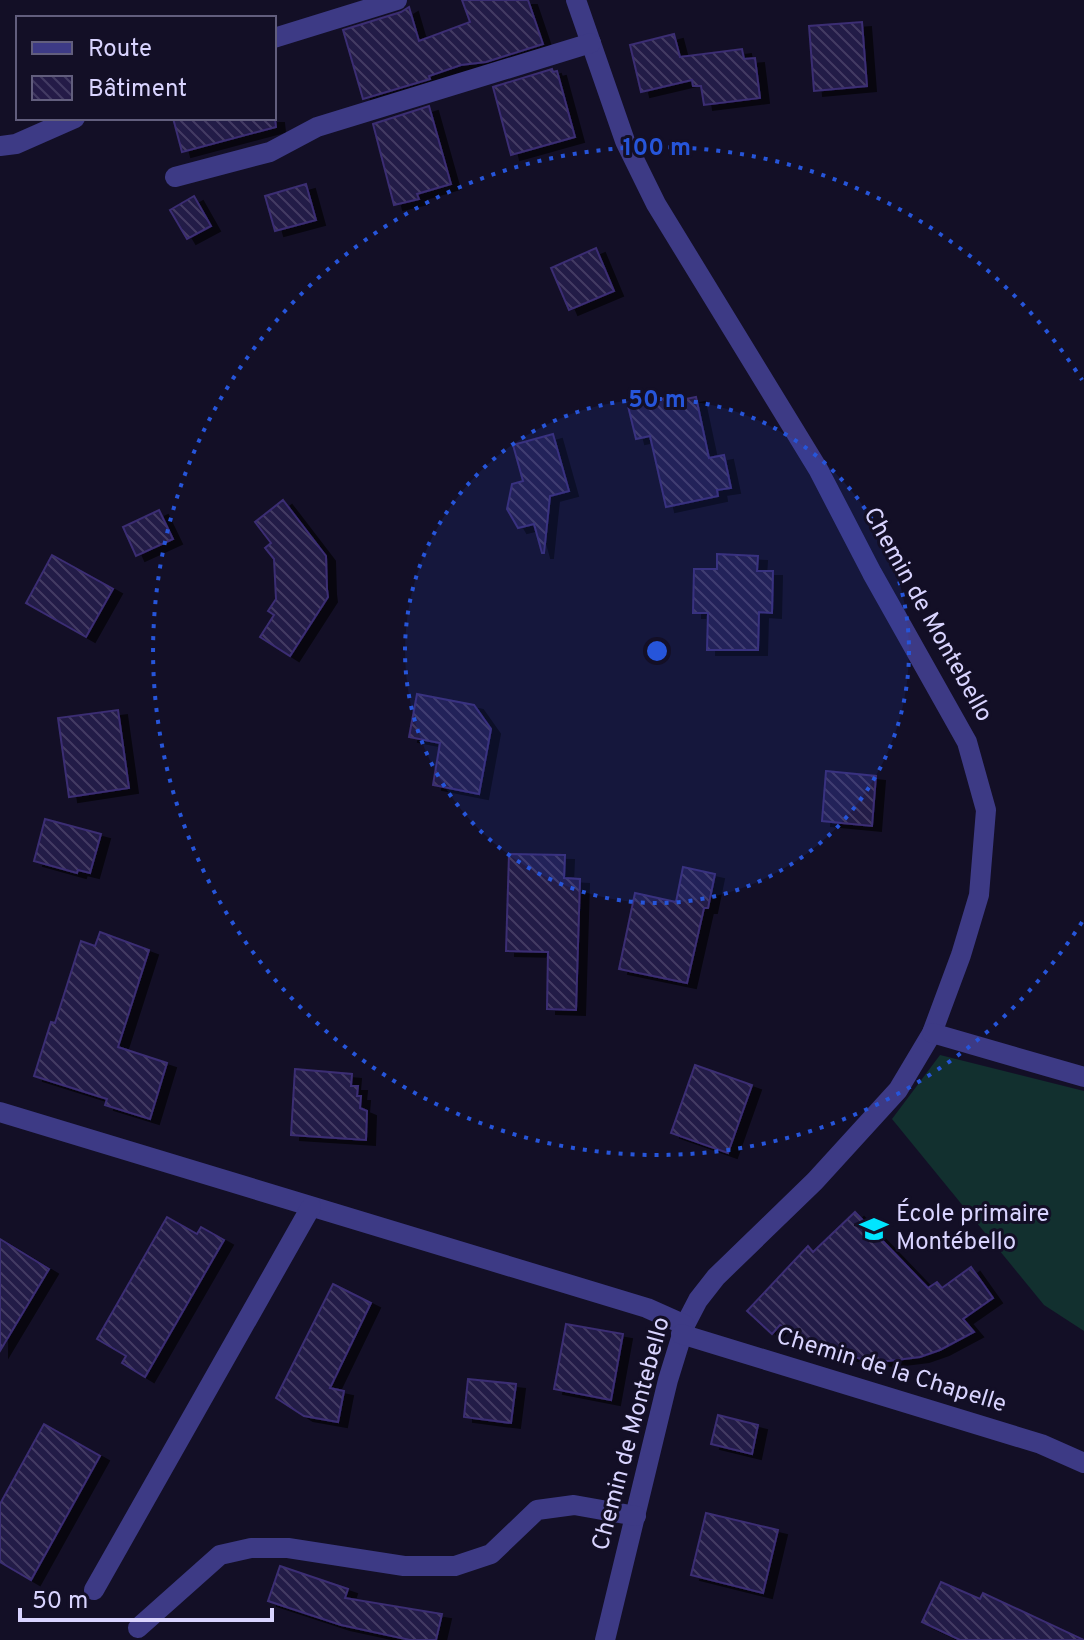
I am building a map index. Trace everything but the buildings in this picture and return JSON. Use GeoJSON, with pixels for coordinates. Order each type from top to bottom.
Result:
{"type":"FeatureCollection","features":[{"type":"Feature","properties":{"kind":"street"},"geometry":{"type":"LineString","coordinates":[[276,37],[397,0]]}},
{"type":"Feature","properties":{"kind":"street","name":"Chemin de Montebello"},"geometry":{"type":"LineString","coordinates":[[576,0],[625,141],[656,204],[818,469],[872,573],[967,742],[986,810],[979,895],[932,1033],[898,1090],[815,1181],[716,1277],[698,1300],[683,1329],[605,1640]]}},
{"type":"Feature","properties":{"kind":"street"},"geometry":{"type":"LineString","coordinates":[[175,177],[270,152],[317,127],[591,43]]}},
{"type":"Feature","properties":{"kind":"street"},"geometry":{"type":"LineString","coordinates":[[0,146],[16,144],[70,120]]}},
{"type":"Feature","properties":{"kind":"street"},"geometry":{"type":"LineString","coordinates":[[932,1033],[1084,1077]]}},
{"type":"Feature","properties":{"kind":"street","name":"Chemin de la Chapelle"},"geometry":{"type":"LineString","coordinates":[[2,1117],[647,1308],[683,1329],[1041,1444],[1084,1463]]}},
{"type":"Feature","properties":{"kind":"street"},"geometry":{"type":"LineString","coordinates":[[94,1590],[311,1207]]}},
{"type":"Feature","properties":{"kind":"street"},"geometry":{"type":"LineString","coordinates":[[138,1628],[220,1555],[251,1548],[288,1548],[404,1566],[455,1566],[491,1554],[537,1510],[574,1505],[636,1516]]}},
{"type":"Feature","properties":{"kind":"green space"},"geometry":{"type":"Polygon","coordinates":[[[940,1055],[1084,1091],[1084,1331],[1044,1305],[892,1119],[940,1055]]]}},
{"type":"Feature","properties":{"kind":"place","name":"École primaire Montébello"},"geometry":{"type":"Point","coordinates":[874,1229]}}]}
